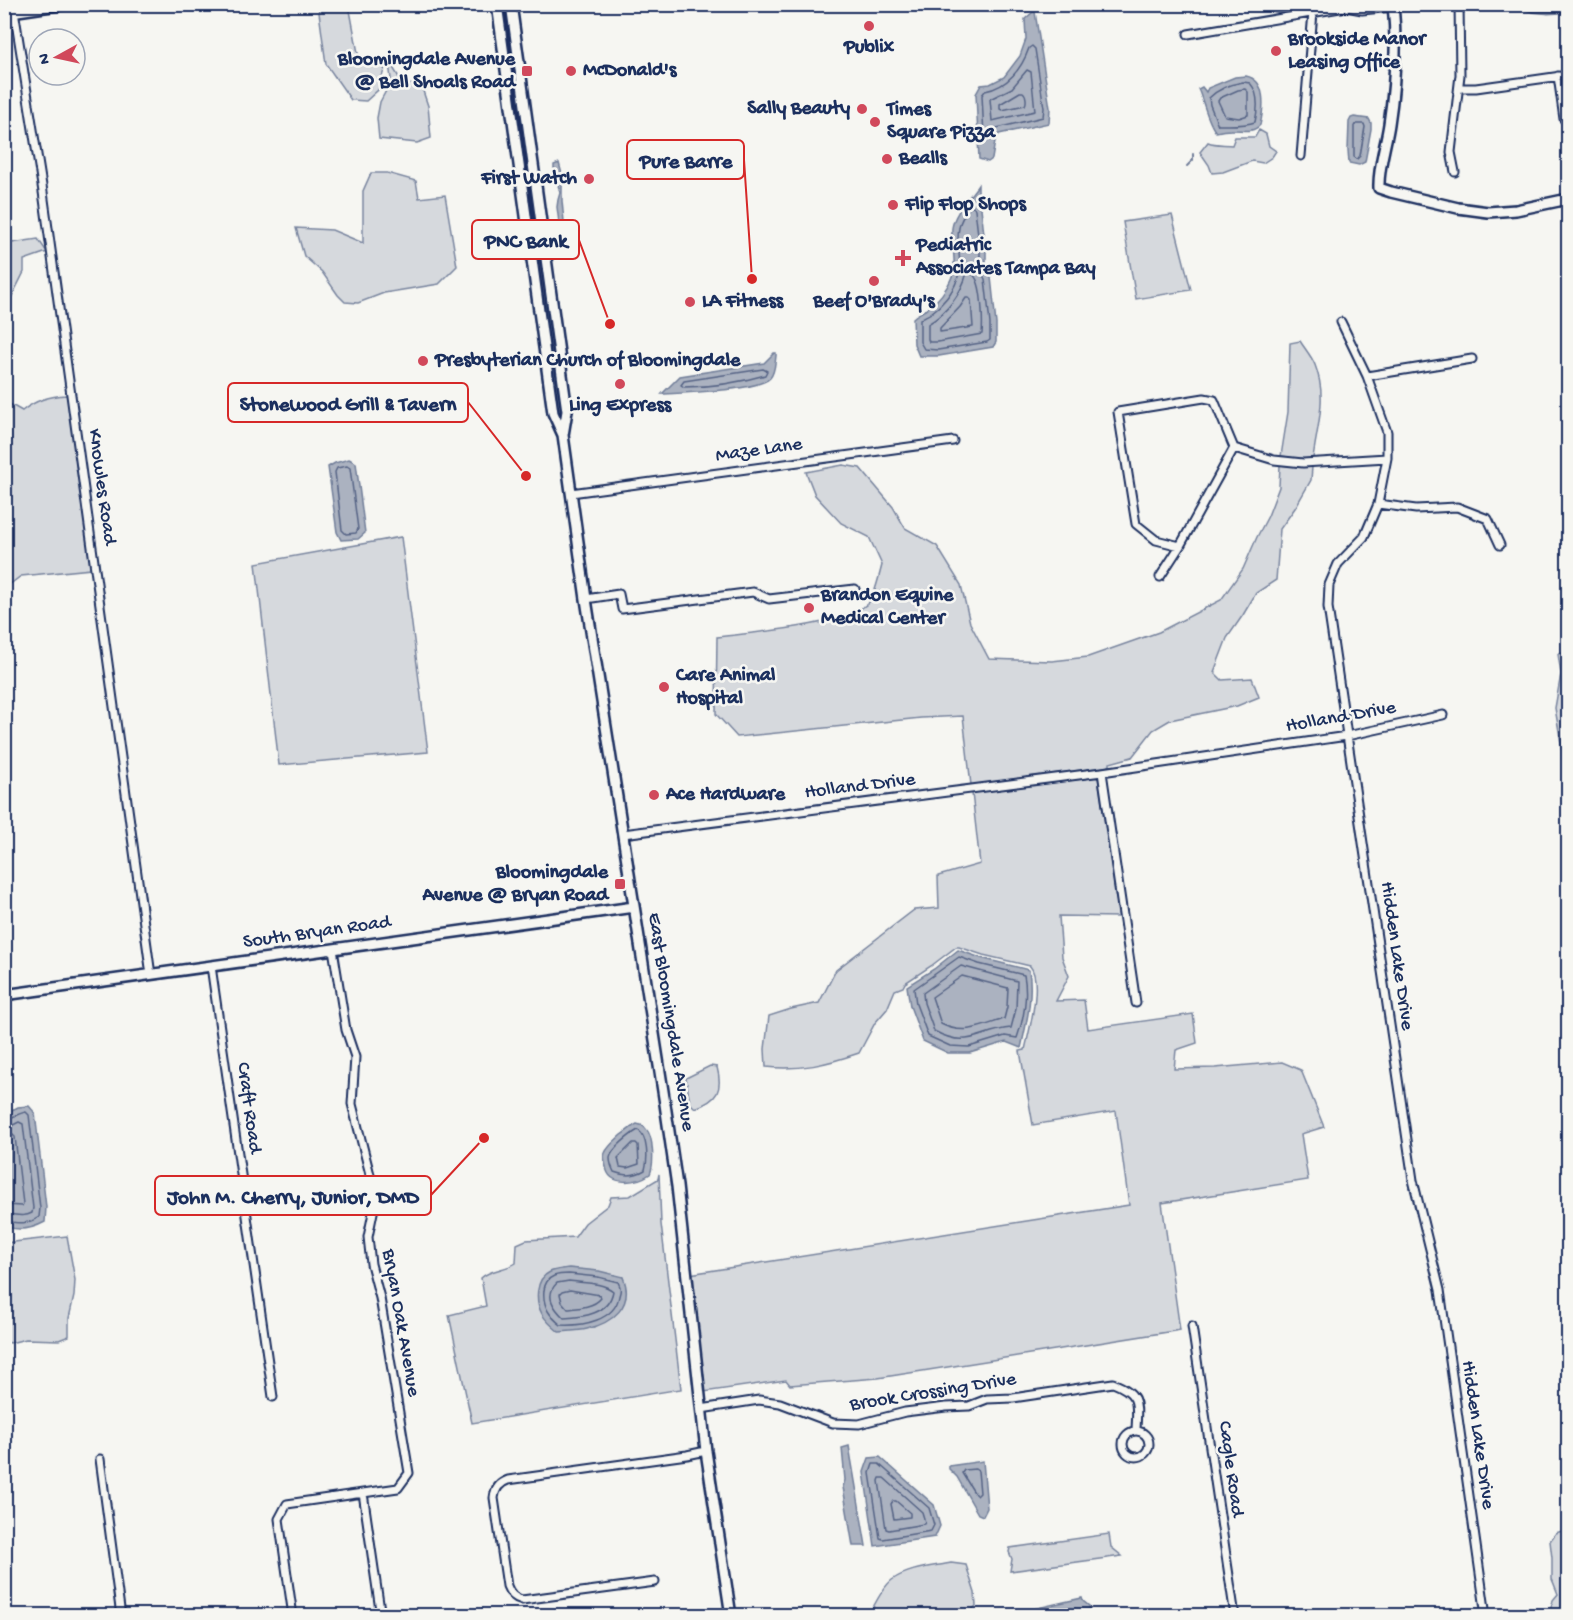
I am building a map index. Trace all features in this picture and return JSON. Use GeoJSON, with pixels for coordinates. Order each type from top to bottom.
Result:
{"type":"FeatureCollection","features":[{"type":"Feature","properties":{"kind":"main road"},"geometry":{"type":"LineString","coordinates":[[11,10],[65,4]]}},
{"type":"Feature","properties":{"kind":"main road","name":"East Bloomingdale Avenue"},"geometry":{"type":"LineString","coordinates":[[497,4],[553,413],[563,435],[586,599],[674,1165],[706,1451],[731,1616]]}},
{"type":"Feature","properties":{"kind":"main road","name":"East Bloomingdale Avenue"},"geometry":{"type":"LineString","coordinates":[[511,4],[567,411],[563,435]]}},
{"type":"Feature","properties":{"kind":"main road"},"geometry":{"type":"LineString","coordinates":[[1393,6],[1395,40],[1393,81],[1387,139],[1378,180],[1379,188],[1458,208],[1488,212],[1516,210],[1569,199]]}},
{"type":"Feature","properties":{"kind":"main road","name":"South Bryan Road"},"geometry":{"type":"LineString","coordinates":[[4,995],[634,907]]}},
{"type":"Feature","properties":{"kind":"street"},"geometry":{"type":"LineString","coordinates":[[1455,172],[1451,152],[1459,88],[1459,4]]}},
{"type":"Feature","properties":{"kind":"street"},"geometry":{"type":"LineString","coordinates":[[1188,34],[1347,5],[1362,10],[1393,6]]}},
{"type":"Feature","properties":{"kind":"street","name":"Knowles Road"},"geometry":{"type":"LineString","coordinates":[[11,10],[44,192],[151,975]]}},
{"type":"Feature","properties":{"kind":"street"},"geometry":{"type":"LineString","coordinates":[[1301,156],[1313,12]]}},
{"type":"Feature","properties":{"kind":"street"},"geometry":{"type":"LineString","coordinates":[[1459,88],[1476,88],[1569,75]]}},
{"type":"Feature","properties":{"kind":"street"},"geometry":{"type":"LineString","coordinates":[[1558,76],[1564,119]]}},
{"type":"Feature","properties":{"kind":"street","name":"Hidden Lake Drive"},"geometry":{"type":"LineString","coordinates":[[1341,322],[1367,376],[1387,432],[1387,458],[1378,504],[1364,537],[1338,564],[1329,585],[1328,607],[1413,1180],[1440,1290],[1486,1616]]}},
{"type":"Feature","properties":{"kind":"street"},"geometry":{"type":"LineString","coordinates":[[1367,376],[1472,359]]}},
{"type":"Feature","properties":{"kind":"street"},"geometry":{"type":"LineString","coordinates":[[1180,546],[1156,540],[1136,524],[1118,412],[1204,398],[1214,400],[1234,448]]}},
{"type":"Feature","properties":{"kind":"street","name":"Maze Lane"},"geometry":{"type":"LineString","coordinates":[[571,493],[953,441]]}},
{"type":"Feature","properties":{"kind":"street"},"geometry":{"type":"LineString","coordinates":[[1234,448],[1274,460],[1303,463],[1387,458]]}},
{"type":"Feature","properties":{"kind":"street"},"geometry":{"type":"LineString","coordinates":[[1160,577],[1180,546],[1234,448]]}},
{"type":"Feature","properties":{"kind":"street"},"geometry":{"type":"LineString","coordinates":[[1378,504],[1416,509],[1457,507],[1488,519],[1500,545]]}},
{"type":"Feature","properties":{"kind":"street"},"geometry":{"type":"LineString","coordinates":[[586,599],[619,594],[622,609],[753,592],[769,599],[855,589]]}},
{"type":"Feature","properties":{"kind":"street","name":"Holland Drive"},"geometry":{"type":"LineString","coordinates":[[622,834],[1102,772],[1347,736],[1443,715]]}},
{"type":"Feature","properties":{"kind":"street"},"geometry":{"type":"LineString","coordinates":[[1102,772],[1136,1003]]}},
{"type":"Feature","properties":{"kind":"street","name":"Bryan Oak Avenue"},"geometry":{"type":"LineString","coordinates":[[293,1616],[279,1519],[287,1504],[398,1488],[409,1473],[380,1298],[371,1264],[368,1238],[376,1198],[352,1104],[355,1057],[346,1030],[333,949]]}},
{"type":"Feature","properties":{"kind":"street","name":"Craft Road"},"geometry":{"type":"LineString","coordinates":[[210,966],[273,1397]]}},
{"type":"Feature","properties":{"kind":"street","name":"Cagle Road"},"geometry":{"type":"LineString","coordinates":[[1192,1326],[1235,1616]]}},
{"type":"Feature","properties":{"kind":"street","name":"Brook Crossing Drive"},"geometry":{"type":"LineString","coordinates":[[701,1409],[759,1400],[780,1403],[833,1423],[859,1424],[905,1412],[969,1406],[987,1398],[1013,1398],[1113,1383],[1126,1389],[1136,1400],[1136,1430]]}},
{"type":"Feature","properties":{"kind":"street"},"geometry":{"type":"LineString","coordinates":[[655,1582],[517,1599],[509,1592],[507,1586],[495,1492],[502,1482],[507,1480],[706,1451]]}},
{"type":"Feature","properties":{"kind":"street"},"geometry":{"type":"LineString","coordinates":[[100,1459],[121,1616]]}},
{"type":"Feature","properties":{"kind":"street"},"geometry":{"type":"LineString","coordinates":[[363,1493],[380,1610],[376,1616]]}},
{"type":"Feature","properties":{"kind":"shaded area"},"geometry":{"type":"Polygon","coordinates":[[[318,5],[349,5],[360,64],[389,61],[403,84],[421,85],[428,106],[431,138],[417,143],[379,139],[377,118],[380,102],[391,79],[389,63],[384,70],[378,90],[366,101],[351,100],[326,64],[318,5]]]}},
{"type":"Feature","properties":{"kind":"shaded area"},"geometry":{"type":"Polygon","coordinates":[[[1259,130],[1266,134],[1269,146],[1276,151],[1272,157],[1263,163],[1252,161],[1223,172],[1212,173],[1200,152],[1208,142],[1232,145],[1235,137],[1255,137],[1259,130]]]}},
{"type":"Feature","properties":{"kind":"shaded area"},"geometry":{"type":"Polygon","coordinates":[[[371,173],[387,173],[416,181],[419,198],[445,195],[457,266],[439,284],[384,293],[358,303],[345,302],[322,272],[304,256],[296,228],[332,230],[363,243],[363,191],[371,173]]]}},
{"type":"Feature","properties":{"kind":"shaded area"},"geometry":{"type":"Polygon","coordinates":[[[1172,215],[1191,290],[1136,299],[1123,222],[1172,215]]]}},
{"type":"Feature","properties":{"kind":"shaded area"},"geometry":{"type":"Polygon","coordinates":[[[38,239],[47,252],[24,260],[24,272],[5,310],[5,244],[38,239]]]}},
{"type":"Feature","properties":{"kind":"shaded area"},"geometry":{"type":"Polygon","coordinates":[[[1300,341],[1315,365],[1321,389],[1319,423],[1313,458],[1303,459],[1281,456],[1288,412],[1290,343],[1300,341]]]}},
{"type":"Feature","properties":{"kind":"shaded area"},"geometry":{"type":"Polygon","coordinates":[[[67,395],[91,569],[21,576],[5,588],[5,403],[22,411],[43,399],[67,395]]]}},
{"type":"Feature","properties":{"kind":"shaded area"},"geometry":{"type":"Polygon","coordinates":[[[843,465],[860,468],[893,507],[905,528],[937,546],[961,585],[970,623],[989,659],[1052,661],[1088,657],[1159,632],[1221,600],[1243,569],[1268,516],[1279,487],[1280,465],[1312,467],[1311,480],[1280,529],[1276,580],[1256,593],[1227,638],[1214,672],[1222,680],[1252,678],[1259,697],[1237,706],[1170,720],[1153,730],[1132,757],[1110,763],[1110,766],[971,785],[963,716],[921,718],[737,737],[716,714],[717,637],[798,627],[842,617],[859,610],[870,601],[873,594],[882,565],[869,537],[841,523],[815,495],[806,472],[843,465]]]}},
{"type":"Feature","properties":{"kind":"shaded area"},"geometry":{"type":"Polygon","coordinates":[[[401,537],[428,752],[279,765],[256,563],[401,537]]]}},
{"type":"Feature","properties":{"kind":"shaded area"},"geometry":{"type":"Polygon","coordinates":[[[1568,652],[1568,805],[1555,708],[1561,674],[1558,654],[1568,652]]]}},
{"type":"Feature","properties":{"kind":"shaded area"},"geometry":{"type":"Polygon","coordinates":[[[1098,777],[1119,917],[1059,916],[1062,957],[1069,976],[1056,1001],[1084,1000],[1088,1029],[1193,1014],[1197,1043],[1176,1050],[1174,1069],[1282,1062],[1301,1070],[1324,1127],[1301,1134],[1308,1180],[1162,1203],[1180,1330],[878,1378],[790,1385],[786,1380],[704,1392],[690,1274],[1129,1205],[1116,1111],[1033,1125],[1020,1051],[1025,1050],[1034,1006],[1034,973],[1030,966],[956,947],[905,983],[903,987],[895,990],[887,1009],[875,1023],[859,1053],[813,1066],[766,1067],[765,1049],[769,1016],[819,1003],[836,970],[914,910],[939,908],[938,876],[980,864],[972,793],[1098,777]]]}},
{"type":"Feature","properties":{"kind":"shaded area"},"geometry":{"type":"Polygon","coordinates":[[[710,1066],[717,1067],[719,1088],[714,1098],[695,1108],[690,1103],[686,1078],[710,1066]]]}},
{"type":"Feature","properties":{"kind":"shaded area"},"geometry":{"type":"Polygon","coordinates":[[[659,1174],[661,1224],[681,1389],[472,1423],[449,1315],[486,1306],[481,1278],[516,1263],[517,1244],[526,1240],[575,1237],[585,1223],[608,1205],[611,1197],[630,1196],[658,1179],[659,1174]]]}},
{"type":"Feature","properties":{"kind":"shaded area"},"geometry":{"type":"Polygon","coordinates":[[[67,1236],[75,1280],[69,1318],[69,1336],[59,1340],[26,1339],[10,1343],[5,1341],[5,1243],[67,1236]]]}},
{"type":"Feature","properties":{"kind":"shaded area"},"geometry":{"type":"Polygon","coordinates":[[[1568,1529],[1568,1615],[1549,1615],[1553,1600],[1558,1594],[1552,1579],[1550,1541],[1556,1533],[1568,1529]]]}},
{"type":"Feature","properties":{"kind":"shaded area"},"geometry":{"type":"Polygon","coordinates":[[[1109,1534],[1111,1547],[1122,1556],[1010,1571],[1012,1559],[1010,1548],[1109,1534]]]}},
{"type":"Feature","properties":{"kind":"shaded area"},"geometry":{"type":"Polygon","coordinates":[[[951,1563],[966,1565],[975,1593],[976,1606],[968,1613],[869,1615],[892,1580],[913,1570],[951,1563]]]}},
{"type":"Feature","properties":{"kind":"water"},"geometry":{"type":"Polygon","coordinates":[[[1523,5],[1568,5],[1568,12],[1536,13],[1525,10],[1523,5]]]}},
{"type":"Feature","properties":{"kind":"water"},"geometry":{"type":"Polygon","coordinates":[[[1035,12],[1050,108],[1049,123],[999,134],[995,141],[992,159],[988,162],[979,159],[976,94],[981,85],[990,84],[1004,77],[1020,56],[1026,39],[1025,19],[1035,12]]]}},
{"type":"Feature","properties":{"kind":"water"},"geometry":{"type":"Polygon","coordinates":[[[1246,76],[1258,83],[1261,89],[1263,103],[1260,125],[1250,130],[1216,132],[1198,89],[1202,87],[1206,92],[1208,88],[1235,77],[1246,76]]]}},
{"type":"Feature","properties":{"kind":"water"},"geometry":{"type":"Polygon","coordinates":[[[1354,117],[1369,119],[1371,123],[1365,162],[1359,165],[1349,163],[1349,122],[1354,117]]]}},
{"type":"Feature","properties":{"kind":"water"},"geometry":{"type":"Polygon","coordinates":[[[559,163],[562,174],[567,252],[561,238],[557,207],[560,193],[554,165],[559,163]]]}},
{"type":"Feature","properties":{"kind":"water"},"geometry":{"type":"Polygon","coordinates":[[[978,185],[986,269],[991,277],[996,342],[993,347],[939,356],[919,356],[914,344],[913,318],[935,302],[949,283],[954,267],[953,222],[978,185]]]}},
{"type":"Feature","properties":{"kind":"water"},"geometry":{"type":"Polygon","coordinates":[[[774,353],[776,356],[773,373],[763,382],[736,389],[662,394],[680,376],[764,363],[774,353]]]}},
{"type":"Feature","properties":{"kind":"water"},"geometry":{"type":"Polygon","coordinates":[[[349,459],[356,463],[365,533],[358,539],[341,540],[337,532],[328,467],[349,459]]]}},
{"type":"Feature","properties":{"kind":"water"},"geometry":{"type":"Polygon","coordinates":[[[958,950],[1029,970],[1030,999],[1021,1048],[1006,1042],[970,1053],[948,1053],[923,1041],[910,1006],[907,986],[958,950]]]}},
{"type":"Feature","properties":{"kind":"water"},"geometry":{"type":"Polygon","coordinates":[[[29,1106],[35,1113],[46,1207],[45,1222],[30,1228],[15,1229],[5,1226],[5,1114],[18,1107],[29,1106]]]}},
{"type":"Feature","properties":{"kind":"water"},"geometry":{"type":"Polygon","coordinates":[[[637,1124],[644,1127],[651,1138],[653,1157],[650,1174],[631,1181],[612,1178],[608,1173],[604,1155],[621,1135],[637,1124]]]}},
{"type":"Feature","properties":{"kind":"water"},"geometry":{"type":"Polygon","coordinates":[[[569,1268],[599,1271],[623,1277],[626,1297],[619,1312],[613,1318],[587,1329],[559,1332],[546,1319],[540,1309],[538,1297],[541,1280],[550,1272],[569,1268]]]}},
{"type":"Feature","properties":{"kind":"water"},"geometry":{"type":"Polygon","coordinates":[[[849,1446],[866,1546],[853,1546],[843,1487],[845,1480],[842,1448],[849,1446]]]}},
{"type":"Feature","properties":{"kind":"water"},"geometry":{"type":"Polygon","coordinates":[[[880,1457],[934,1505],[940,1526],[935,1537],[875,1546],[864,1472],[869,1458],[880,1457]]]}},
{"type":"Feature","properties":{"kind":"water"},"geometry":{"type":"Polygon","coordinates":[[[983,1461],[987,1508],[983,1516],[978,1514],[949,1466],[983,1461]]]}},
{"type":"Feature","properties":{"kind":"water"},"geometry":{"type":"Polygon","coordinates":[[[1082,1598],[1089,1606],[1091,1615],[1007,1615],[1082,1598]]]}},
{"type":"Feature","properties":{"kind":"waterway"},"geometry":{"type":"LineString","coordinates":[[1187,166],[1193,160],[1193,154]]}},
{"type":"Feature","properties":{"kind":"place","name":"Publix"},"geometry":{"type":"Point","coordinates":[869,26]}},
{"type":"Feature","properties":{"kind":"place","name":"Brookside Manor Leasing Office"},"geometry":{"type":"Point","coordinates":[1276,51]}},
{"type":"Feature","properties":{"kind":"place","name":"Bloomingdale Avenue @ Bell Shoals Road"},"geometry":{"type":"Point","coordinates":[527,71]}},
{"type":"Feature","properties":{"kind":"place","name":"McDonald's"},"geometry":{"type":"Point","coordinates":[571,71]}},
{"type":"Feature","properties":{"kind":"place","name":"Sally Beauty"},"geometry":{"type":"Point","coordinates":[862,109]}},
{"type":"Feature","properties":{"kind":"place","name":"Times Square Pizza"},"geometry":{"type":"Point","coordinates":[875,122]}},
{"type":"Feature","properties":{"kind":"place","name":"Bealls"},"geometry":{"type":"Point","coordinates":[887,159]}},
{"type":"Feature","properties":{"kind":"place","name":"First Watch"},"geometry":{"type":"Point","coordinates":[589,179]}},
{"type":"Feature","properties":{"kind":"place","name":"Flip Flop Shops"},"geometry":{"type":"Point","coordinates":[893,205]}},
{"type":"Feature","properties":{"kind":"place","name":"Pediatric Associates Tampa Bay"},"geometry":{"type":"Point","coordinates":[903,258]}},
{"type":"Feature","properties":{"kind":"place","name":"Pure Barre"},"geometry":{"type":"Point","coordinates":[752,279]}},
{"type":"Feature","properties":{"kind":"place","name":"Beef O'Brady's"},"geometry":{"type":"Point","coordinates":[874,281]}},
{"type":"Feature","properties":{"kind":"place","name":"LA Fitness"},"geometry":{"type":"Point","coordinates":[690,302]}},
{"type":"Feature","properties":{"kind":"place","name":"PNC Bank"},"geometry":{"type":"Point","coordinates":[610,324]}},
{"type":"Feature","properties":{"kind":"place","name":"Presbyterian Church of Bloomingdale"},"geometry":{"type":"Point","coordinates":[423,361]}},
{"type":"Feature","properties":{"kind":"place","name":"Ling Express"},"geometry":{"type":"Point","coordinates":[620,384]}},
{"type":"Feature","properties":{"kind":"place","name":"Stonewood Grill & Tavern"},"geometry":{"type":"Point","coordinates":[526,476]}},
{"type":"Feature","properties":{"kind":"place","name":"Brandon Equine Medical Center"},"geometry":{"type":"Point","coordinates":[809,608]}},
{"type":"Feature","properties":{"kind":"place","name":"Care Animal Hospital"},"geometry":{"type":"Point","coordinates":[664,687]}},
{"type":"Feature","properties":{"kind":"place","name":"Ace Hardware"},"geometry":{"type":"Point","coordinates":[654,795]}},
{"type":"Feature","properties":{"kind":"place","name":"Bloomingdale Avenue @ Bryan Road"},"geometry":{"type":"Point","coordinates":[620,884]}},
{"type":"Feature","properties":{"kind":"place","name":"John M. Cherry, Junior, DMD"},"geometry":{"type":"Point","coordinates":[484,1138]}}]}
